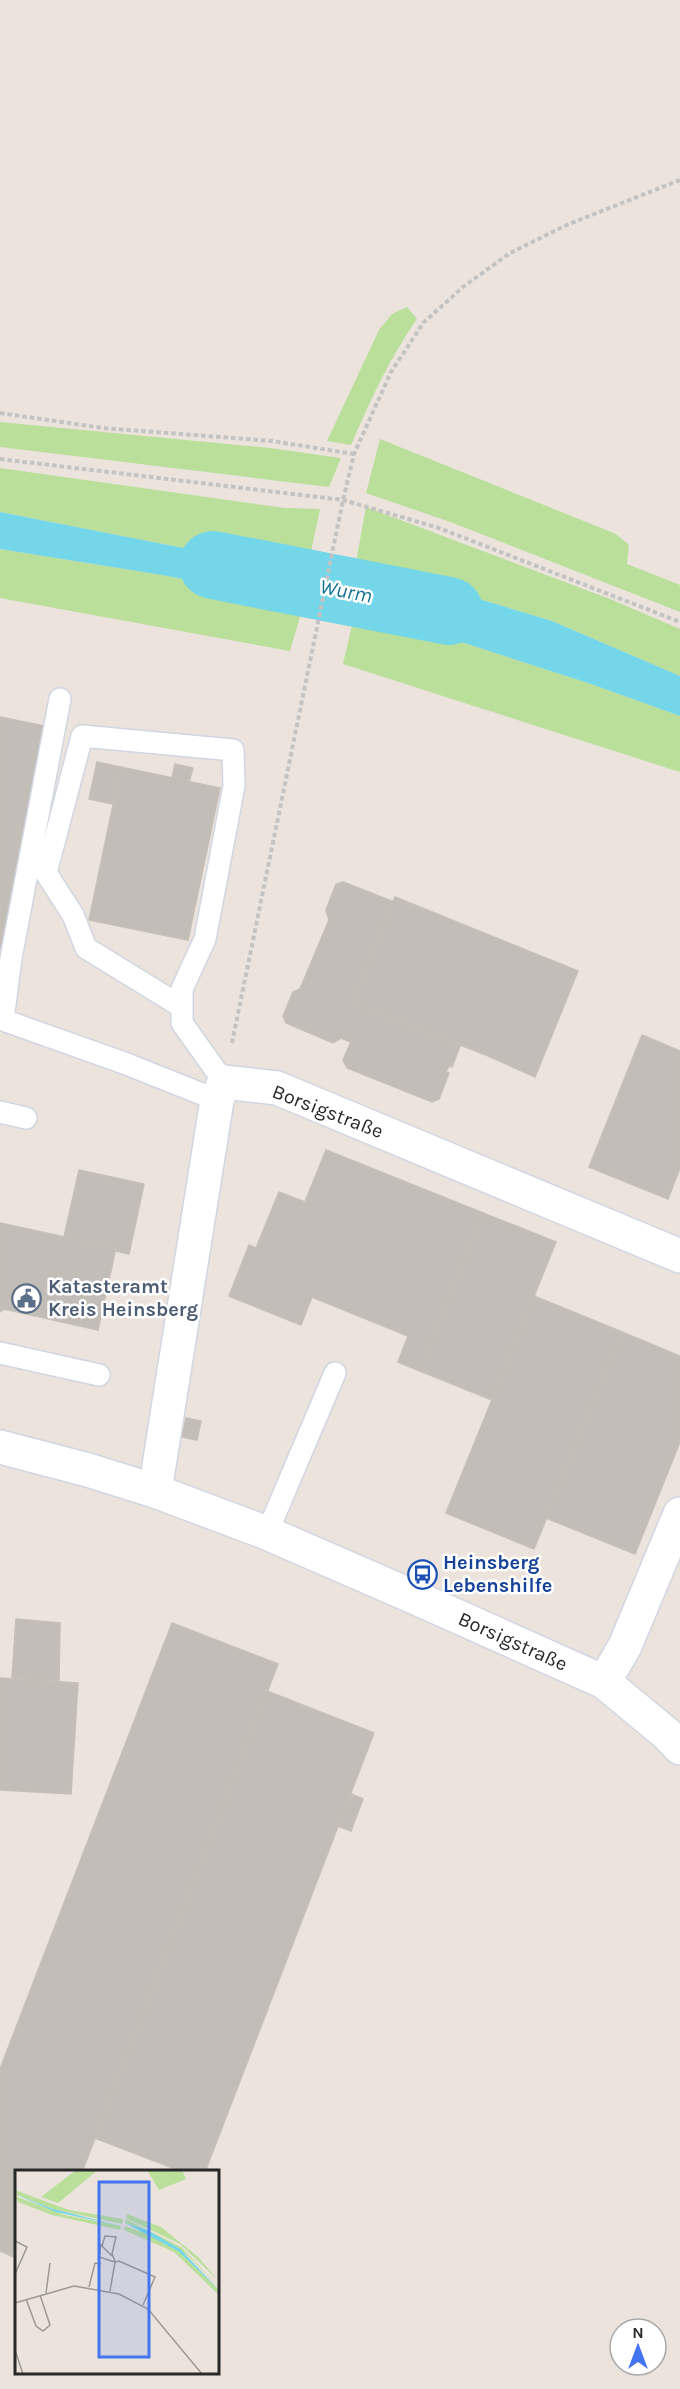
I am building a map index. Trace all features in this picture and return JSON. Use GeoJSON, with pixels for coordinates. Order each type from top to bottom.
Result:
{"type":"FeatureCollection","features":[{"type":"Feature","properties":{"kind":"street","name":"Borsigstraße"},"geometry":{"type":"LineString","coordinates":[[221,1091],[278,1088],[680,1256]]}},
{"type":"Feature","properties":{"kind":"street"},"geometry":{"type":"LineString","coordinates":[[155,1491],[221,1091]]}},
{"type":"Feature","properties":{"kind":"street","name":"Borsigstraße"},"geometry":{"type":"LineString","coordinates":[[0,1447],[88,1470],[155,1491],[267,1533],[604,1682],[668,1735],[680,1748]]}},
{"type":"Feature","properties":{"kind":"street"},"geometry":{"type":"LineString","coordinates":[[604,1682],[625,1646],[680,1514]]}},
{"type":"Feature","properties":{"kind":"lane"},"geometry":{"type":"LineString","coordinates":[[60,699],[11,958],[3,1020],[124,1063],[221,1091]]}},
{"type":"Feature","properties":{"kind":"lane"},"geometry":{"type":"LineString","coordinates":[[182,1007],[86,948],[73,915],[46,873],[82,736],[233,750],[234,786],[205,939],[182,989],[182,1007],[182,1023],[221,1091]]}},
{"type":"Feature","properties":{"kind":"lane"},"geometry":{"type":"LineString","coordinates":[[0,1112],[26,1118]]}},
{"type":"Feature","properties":{"kind":"lane"},"geometry":{"type":"LineString","coordinates":[[0,1353],[99,1375]]}},
{"type":"Feature","properties":{"kind":"lane"},"geometry":{"type":"LineString","coordinates":[[267,1533],[335,1372]]}},
{"type":"Feature","properties":{"kind":"path"},"geometry":{"type":"LineString","coordinates":[[221,1091],[322,613],[343,500],[354,454],[391,372],[424,322],[463,288],[510,253],[680,180]]}},
{"type":"Feature","properties":{"kind":"path"},"geometry":{"type":"LineString","coordinates":[[0,413],[104,428],[272,441],[354,454]]}},
{"type":"Feature","properties":{"kind":"path"},"geometry":{"type":"LineString","coordinates":[[0,459],[343,500],[439,528],[680,622]]}},
{"type":"Feature","properties":{"kind":"green space"},"geometry":{"type":"Polygon","coordinates":[[[407,307],[417,319],[389,365],[351,445],[327,441],[379,330],[392,314],[407,307]]]}},
{"type":"Feature","properties":{"kind":"green space"},"geometry":{"type":"Polygon","coordinates":[[[0,422],[270,448],[341,458],[329,487],[0,447],[0,422]]]}},
{"type":"Feature","properties":{"kind":"green space"},"geometry":{"type":"Polygon","coordinates":[[[380,439],[616,534],[629,545],[627,564],[680,585],[680,612],[453,523],[366,493],[380,439]]]}},
{"type":"Feature","properties":{"kind":"green space"},"geometry":{"type":"Polygon","coordinates":[[[0,468],[285,508],[320,509],[307,570],[280,567],[0,512],[0,468]]]}},
{"type":"Feature","properties":{"kind":"green space"},"geometry":{"type":"Polygon","coordinates":[[[366,507],[610,599],[680,629],[680,676],[552,621],[356,562],[366,507]]]}},
{"type":"Feature","properties":{"kind":"green space"},"geometry":{"type":"Polygon","coordinates":[[[0,549],[162,575],[304,603],[290,651],[0,598],[0,549]]]}},
{"type":"Feature","properties":{"kind":"green space"},"geometry":{"type":"Polygon","coordinates":[[[356,608],[591,684],[680,716],[680,772],[343,664],[356,608]]]}},
{"type":"Feature","properties":{"kind":"water"},"geometry":{"type":"Polygon","coordinates":[[[0,512],[280,567],[307,570],[304,603],[162,575],[0,549],[0,512]]]}},
{"type":"Feature","properties":{"kind":"water"},"geometry":{"type":"Polygon","coordinates":[[[356,562],[552,621],[680,676],[680,716],[591,684],[356,608],[356,562]]]}},
{"type":"Feature","properties":{"kind":"building"},"geometry":{"type":"Polygon","coordinates":[[[0,717],[45,726],[0,949],[0,717]]]}},
{"type":"Feature","properties":{"kind":"building"},"geometry":{"type":"Polygon","coordinates":[[[97,762],[121,767],[113,804],[89,799],[97,762]]]}},
{"type":"Feature","properties":{"kind":"building"},"geometry":{"type":"Polygon","coordinates":[[[175,764],[193,768],[189,782],[172,778],[175,764]]]}},
{"type":"Feature","properties":{"kind":"building"},"geometry":{"type":"Polygon","coordinates":[[[121,767],[220,788],[188,940],[89,920],[121,767]]]}},
{"type":"Feature","properties":{"kind":"building"},"geometry":{"type":"Polygon","coordinates":[[[343,882],[394,902],[352,1003],[460,1046],[452,1067],[449,1066],[446,1072],[449,1073],[439,1099],[432,1102],[347,1068],[343,1060],[351,1042],[341,1038],[333,1043],[286,1023],[283,1016],[293,992],[300,989],[329,920],[326,910],[336,884],[343,882]]]}},
{"type":"Feature","properties":{"kind":"building"},"geometry":{"type":"Polygon","coordinates":[[[395,897],[578,971],[535,1077],[486,1055],[352,1003],[395,897]]]}},
{"type":"Feature","properties":{"kind":"building"},"geometry":{"type":"Polygon","coordinates":[[[642,1035],[680,1051],[680,1168],[668,1199],[589,1167],[642,1035]]]}},
{"type":"Feature","properties":{"kind":"building"},"geometry":{"type":"Polygon","coordinates":[[[326,1150],[483,1213],[420,1371],[398,1362],[408,1336],[312,1297],[301,1325],[229,1296],[249,1245],[256,1248],[279,1192],[305,1202],[326,1150]]]}},
{"type":"Feature","properties":{"kind":"building"},"geometry":{"type":"Polygon","coordinates":[[[79,1170],[144,1184],[129,1254],[116,1251],[116,1248],[64,1237],[79,1170]]]}},
{"type":"Feature","properties":{"kind":"building"},"geometry":{"type":"Polygon","coordinates":[[[483,1213],[556,1242],[492,1400],[420,1371],[483,1213]]]}},
{"type":"Feature","properties":{"kind":"building"},"geometry":{"type":"Polygon","coordinates":[[[0,1223],[116,1248],[98,1330],[4,1309],[0,1312],[0,1223]]]}},
{"type":"Feature","properties":{"kind":"building"},"geometry":{"type":"Polygon","coordinates":[[[534,1296],[622,1332],[534,1549],[446,1513],[534,1296]]]}},
{"type":"Feature","properties":{"kind":"building"},"geometry":{"type":"Polygon","coordinates":[[[622,1332],[680,1356],[680,1442],[635,1554],[546,1518],[622,1332]]]}},
{"type":"Feature","properties":{"kind":"building"},"geometry":{"type":"Polygon","coordinates":[[[186,1418],[201,1421],[197,1440],[182,1437],[186,1418]]]}},
{"type":"Feature","properties":{"kind":"building"},"geometry":{"type":"Polygon","coordinates":[[[16,1619],[60,1623],[59,1681],[12,1678],[16,1619]]]}},
{"type":"Feature","properties":{"kind":"building"},"geometry":{"type":"Polygon","coordinates":[[[172,1623],[278,1664],[83,2170],[15,2170],[15,2258],[0,2251],[0,2069],[172,1623]]]}},
{"type":"Feature","properties":{"kind":"building"},"geometry":{"type":"Polygon","coordinates":[[[0,1678],[78,1683],[71,1794],[0,1790],[0,1678]]]}},
{"type":"Feature","properties":{"kind":"building"},"geometry":{"type":"Polygon","coordinates":[[[267,1691],[374,1733],[206,2170],[178,2170],[95,2138],[267,1691]]]}},
{"type":"Feature","properties":{"kind":"building"},"geometry":{"type":"Polygon","coordinates":[[[351,1794],[363,1799],[351,1831],[338,1826],[351,1794]]]}},
{"type":"Feature","properties":{"kind":"waterway","name":"Wurm"},"geometry":{"type":"LineString","coordinates":[[213,565],[449,611]]}},
{"type":"Feature","properties":{"kind":"place","name":"Katasteramt Kreis Heinsberg"},"geometry":{"type":"Point","coordinates":[27,1298]}},
{"type":"Feature","properties":{"kind":"place","name":"Heinsberg Lebenshilfe"},"geometry":{"type":"Point","coordinates":[422,1574]}}]}
